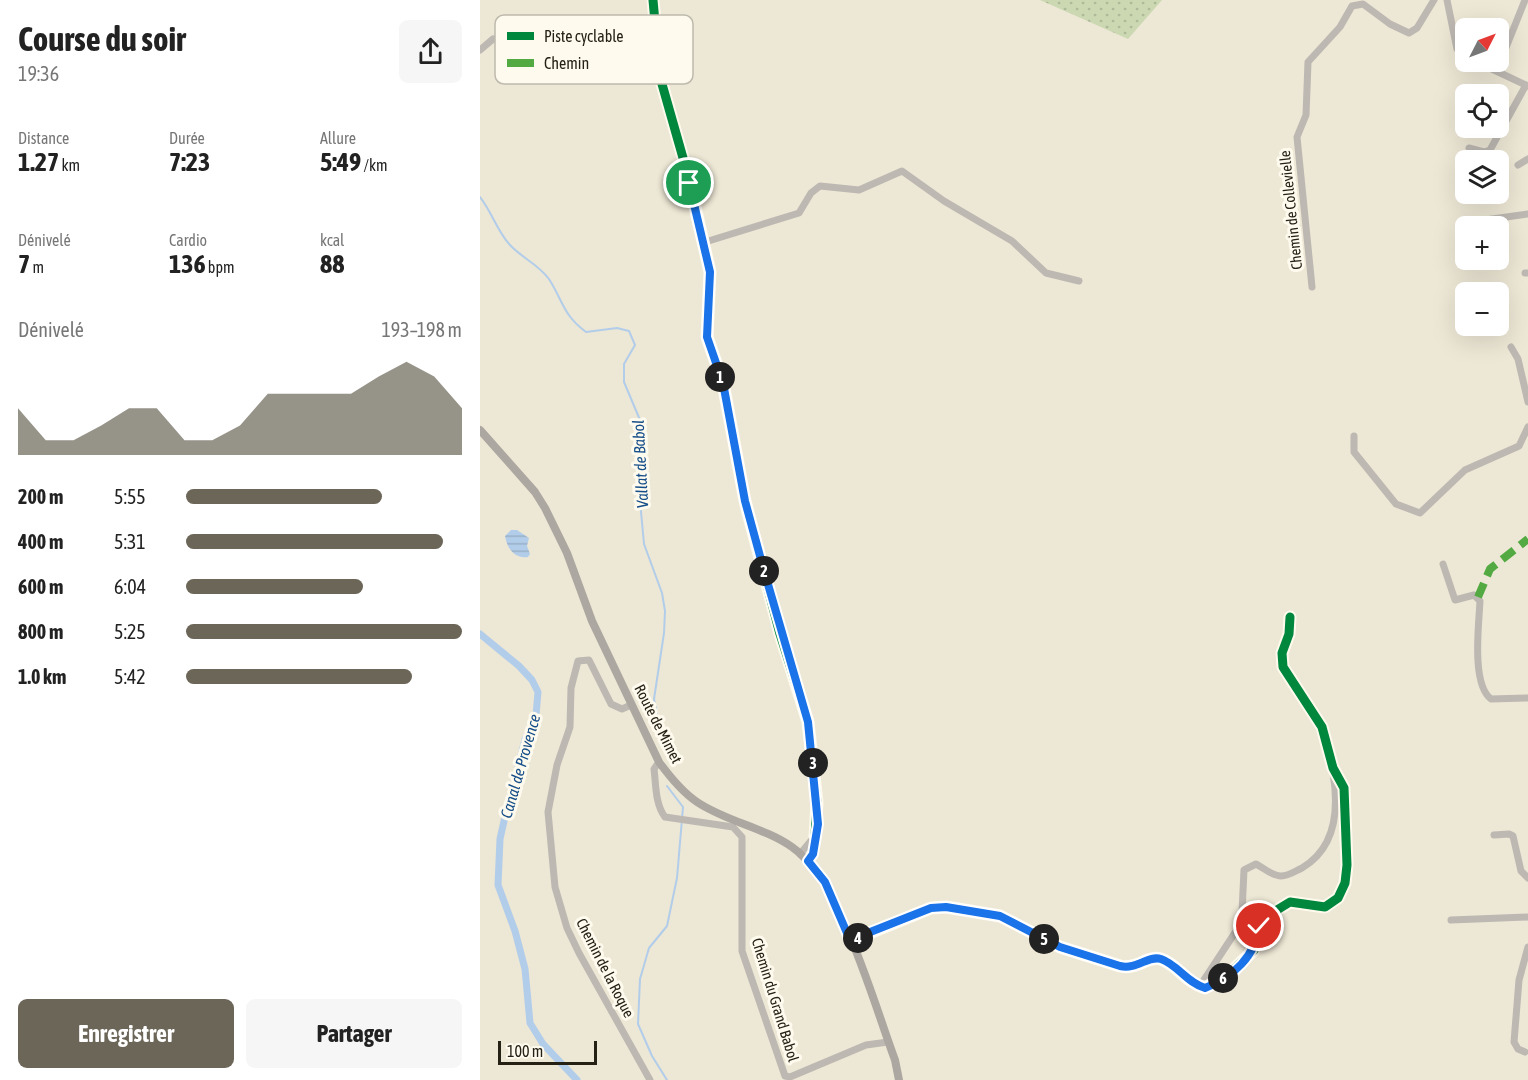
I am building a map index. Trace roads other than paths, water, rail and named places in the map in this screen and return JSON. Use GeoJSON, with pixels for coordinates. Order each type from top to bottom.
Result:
{"type":"FeatureCollection","features":[{"type":"Feature","properties":{"kind":"main road","name":"Route de Mimet"},"geometry":{"type":"LineString","coordinates":[[480,430],[535,492],[545,508],[567,553],[592,621],[659,762],[680,788],[697,802],[775,836],[808,861],[825,882],[850,940],[888,1042],[898,1080]]}},
{"type":"Feature","properties":{"kind":"street"},"geometry":{"type":"LineString","coordinates":[[653,0],[654,15]]}},
{"type":"Feature","properties":{"kind":"street","name":"Chemin de Collevielle"},"geometry":{"type":"LineString","coordinates":[[1312,287],[1297,137],[1306,115],[1308,62],[1340,27],[1352,6],[1363,4],[1390,24],[1409,33],[1417,28],[1434,0]]}},
{"type":"Feature","properties":{"kind":"street"},"geometry":{"type":"LineString","coordinates":[[1447,0],[1455,39]]}},
{"type":"Feature","properties":{"kind":"street"},"geometry":{"type":"LineString","coordinates":[[1509,40],[1525,0]]}},
{"type":"Feature","properties":{"kind":"street"},"geometry":{"type":"LineString","coordinates":[[480,50],[494,39]]}},
{"type":"Feature","properties":{"kind":"street"},"geometry":{"type":"LineString","coordinates":[[1469,147],[1484,152],[1490,150],[1527,85],[1501,72]]}},
{"type":"Feature","properties":{"kind":"street"},"geometry":{"type":"LineString","coordinates":[[662,84],[687,172],[710,272],[707,337],[723,383],[743,490],[757,545],[808,722],[817,802],[816,836],[813,854],[808,861]]}},
{"type":"Feature","properties":{"kind":"street"},"geometry":{"type":"LineString","coordinates":[[1518,165],[1528,159]]}},
{"type":"Feature","properties":{"kind":"street"},"geometry":{"type":"LineString","coordinates":[[702,243],[799,213],[811,193],[820,186],[859,190],[902,171],[944,201],[1012,241],[1046,273],[1079,281]]}},
{"type":"Feature","properties":{"kind":"street"},"geometry":{"type":"LineString","coordinates":[[1509,217],[1528,214]]}},
{"type":"Feature","properties":{"kind":"street"},"geometry":{"type":"LineString","coordinates":[[1511,347],[1518,359],[1528,402]]}},
{"type":"Feature","properties":{"kind":"street"},"geometry":{"type":"LineString","coordinates":[[1354,436],[1354,452],[1396,504],[1420,513],[1465,470],[1519,446],[1528,427]]}},
{"type":"Feature","properties":{"kind":"street"},"geometry":{"type":"LineString","coordinates":[[1443,564],[1455,600],[1474,596],[1480,601],[1478,664],[1485,694],[1491,699],[1528,698]]}},
{"type":"Feature","properties":{"kind":"street"},"geometry":{"type":"LineString","coordinates":[[1200,986],[1238,928],[1242,912],[1244,870],[1256,864],[1273,874],[1289,875],[1305,866],[1323,850],[1332,836],[1335,785],[1322,727],[1282,667],[1282,653],[1289,634],[1290,616]]}},
{"type":"Feature","properties":{"kind":"street","name":"Chemin de la Roque"},"geometry":{"type":"LineString","coordinates":[[632,705],[622,709],[611,704],[591,663],[584,659],[578,662],[572,688],[570,727],[554,776],[548,812],[555,887],[567,928],[597,989],[633,1047],[650,1080]]}},
{"type":"Feature","properties":{"kind":"street","name":"Chemin du Grand Babol"},"geometry":{"type":"LineString","coordinates":[[659,762],[654,769],[661,811],[672,819],[733,827],[742,837],[742,951],[785,1076],[790,1077],[866,1045],[888,1042]]}},
{"type":"Feature","properties":{"kind":"street"},"geometry":{"type":"LineString","coordinates":[[850,940],[931,908],[946,907],[1000,916],[1060,947],[1120,966],[1130,968],[1151,959],[1163,960],[1186,980],[1205,988],[1217,983],[1243,962],[1254,950],[1264,918],[1281,906],[1297,902],[1325,907],[1338,898],[1345,883],[1347,865],[1345,800],[1344,788],[1333,768]]}},
{"type":"Feature","properties":{"kind":"street"},"geometry":{"type":"LineString","coordinates":[[1494,835],[1513,836],[1518,862],[1528,878]]}},
{"type":"Feature","properties":{"kind":"street"},"geometry":{"type":"LineString","coordinates":[[800,854],[816,836]]}},
{"type":"Feature","properties":{"kind":"street"},"geometry":{"type":"LineString","coordinates":[[1451,920],[1528,917]]}},
{"type":"Feature","properties":{"kind":"street"},"geometry":{"type":"LineString","coordinates":[[1525,1052],[1518,1050],[1514,1042],[1519,980],[1528,947]]}},
{"type":"Feature","properties":{"kind":"water"},"geometry":{"type":"Polygon","coordinates":[[[511,530],[517,530],[529,538],[527,546],[530,554],[528,557],[515,554],[507,545],[505,536],[511,530]]]}},
{"type":"Feature","properties":{"kind":"waterway","name":"Vallat de Babol"},"geometry":{"type":"LineString","coordinates":[[480,197],[505,240],[545,274],[568,314],[578,326],[586,332],[617,328],[629,331],[635,345],[624,364],[624,382],[640,420],[640,501],[644,544],[662,593],[665,611],[654,699],[661,735],[660,744]]}},
{"type":"Feature","properties":{"kind":"waterway","name":"Canal de Provence"},"geometry":{"type":"LineString","coordinates":[[480,634],[519,666],[532,680],[538,692],[536,715],[525,740],[500,839],[498,885],[515,931],[525,969],[530,1023],[543,1044],[577,1080]]}},
{"type":"Feature","properties":{"kind":"waterway","name":"Vallat de Babol"},"geometry":{"type":"LineString","coordinates":[[667,786],[683,807],[677,878],[667,926],[649,948],[640,979],[638,1024],[652,1056],[667,1080]]}}]}
